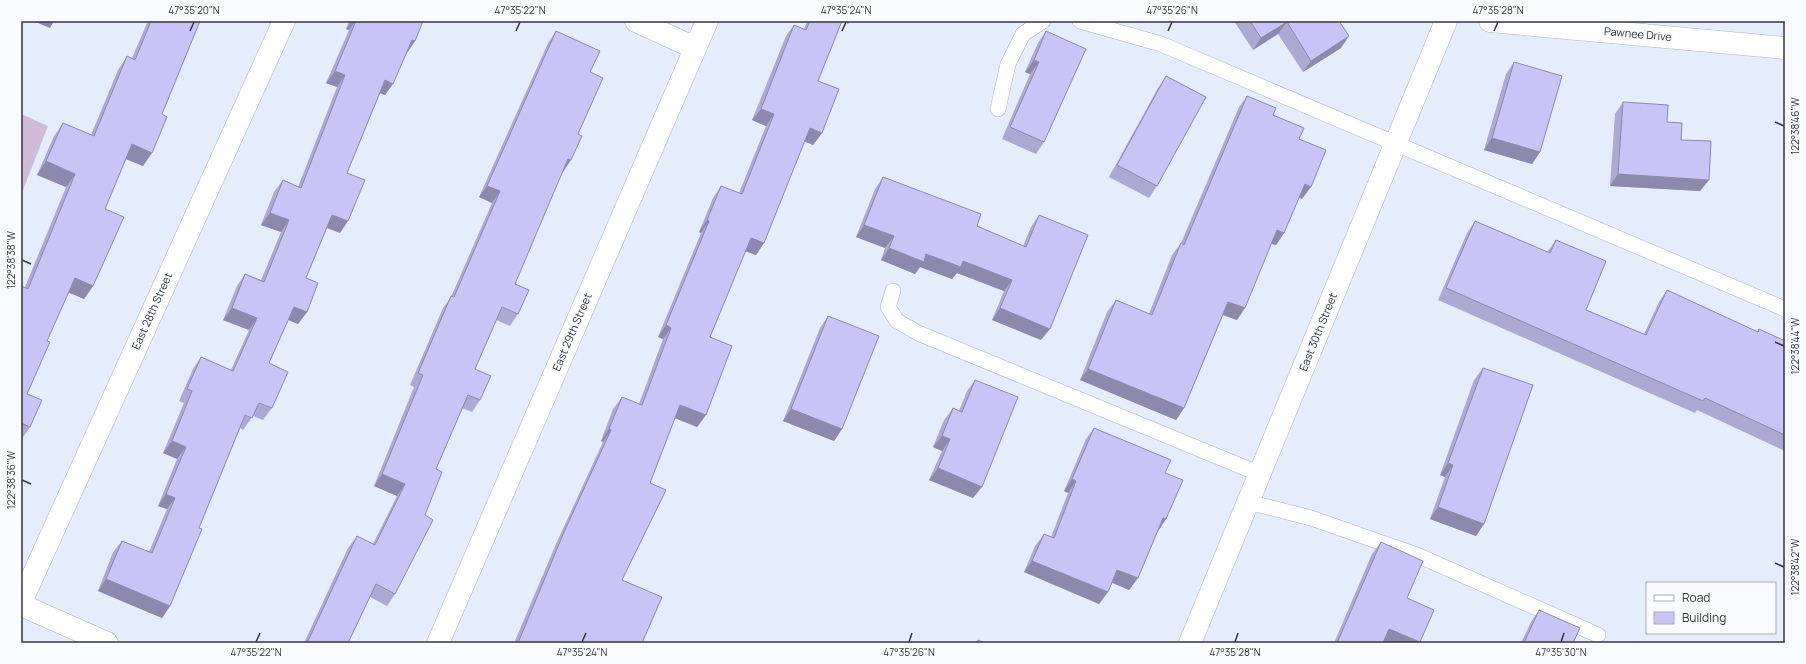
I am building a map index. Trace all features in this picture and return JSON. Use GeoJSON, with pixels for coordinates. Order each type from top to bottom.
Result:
{"type":"FeatureCollection","features":[{"type":"Feature","properties":{"kind":"street","name":"East 28th Street"},"geometry":{"type":"LineString","coordinates":[[21,602],[284,21]]}},
{"type":"Feature","properties":{"kind":"street"},"geometry":{"type":"LineString","coordinates":[[636,21],[695,48]]}},
{"type":"Feature","properties":{"kind":"street","name":"East 29th Street"},"geometry":{"type":"LineString","coordinates":[[438,643],[707,21]]}},
{"type":"Feature","properties":{"kind":"street","name":"East 30th Street"},"geometry":{"type":"LineString","coordinates":[[1190,643],[1446,21]]}},
{"type":"Feature","properties":{"kind":"street","name":"Pawnee Drive"},"geometry":{"type":"LineString","coordinates":[[1490,21],[1785,48]]}},
{"type":"Feature","properties":{"kind":"street"},"geometry":{"type":"LineString","coordinates":[[21,605],[107,643]]}},
{"type":"Feature","properties":{"kind":"lane"},"geometry":{"type":"LineString","coordinates":[[998,109],[1008,64],[1023,34],[1043,21]]}},
{"type":"Feature","properties":{"kind":"lane"},"geometry":{"type":"LineString","coordinates":[[1080,21],[1161,44],[1785,309]]}},
{"type":"Feature","properties":{"kind":"lane"},"geometry":{"type":"LineString","coordinates":[[893,290],[888,307],[897,321],[918,333],[1260,474]]}},
{"type":"Feature","properties":{"kind":"lane"},"geometry":{"type":"LineString","coordinates":[[1248,502],[1311,518],[1417,555],[1598,635]]}},
{"type":"Feature","properties":{"kind":"shaded area"},"geometry":{"type":"Polygon","coordinates":[[[21,114],[48,126],[21,195],[21,114]]]}},
{"type":"Feature","properties":{"kind":"building"},"geometry":{"type":"Polygon","coordinates":[[[151,21],[200,21],[162,114],[167,117],[152,153],[132,144],[105,209],[124,217],[93,286],[75,278],[47,341],[50,342],[27,394],[42,400],[30,427],[21,423],[21,286],[28,289],[75,174],[46,161],[63,123],[94,136],[127,56],[135,60],[151,21]]]}},
{"type":"Feature","properties":{"kind":"building"},"geometry":{"type":"Polygon","coordinates":[[[356,21],[423,21],[415,41],[412,40],[393,84],[385,80],[347,173],[365,180],[348,221],[332,215],[306,278],[318,283],[307,312],[294,307],[269,363],[288,372],[272,408],[259,403],[252,418],[245,415],[199,528],[202,529],[170,606],[106,579],[122,541],[152,553],[175,498],[166,494],[186,447],[172,441],[192,391],[187,389],[201,357],[233,371],[257,318],[232,308],[245,274],[264,282],[289,220],[270,213],[283,180],[301,188],[345,75],[335,71],[356,21]]]}},
{"type":"Feature","properties":{"kind":"building"},"geometry":{"type":"Polygon","coordinates":[[[810,21],[842,21],[818,81],[839,89],[822,133],[810,128],[764,243],[751,238],[710,337],[732,346],[706,415],[680,405],[650,483],[666,490],[622,580],[662,597],[642,643],[518,643],[564,532],[611,430],[609,429],[622,397],[642,405],[671,328],[666,325],[709,221],[707,220],[721,186],[742,194],[774,114],[761,109],[794,25],[806,30],[810,21]]]}},
{"type":"Feature","properties":{"kind":"building"},"geometry":{"type":"Polygon","coordinates":[[[1250,21],[1339,21],[1349,36],[1311,61],[1287,22],[1261,38],[1250,21]]]}},
{"type":"Feature","properties":{"kind":"building"},"geometry":{"type":"Polygon","coordinates":[[[556,31],[600,51],[590,72],[603,78],[578,134],[582,136],[571,160],[568,159],[515,284],[529,290],[518,314],[502,307],[475,369],[491,376],[480,400],[468,395],[436,469],[442,472],[425,515],[433,520],[395,594],[376,584],[348,643],[307,643],[357,536],[375,545],[405,484],[382,474],[423,375],[418,373],[451,296],[454,297],[500,191],[487,186],[556,31]]]}},
{"type":"Feature","properties":{"kind":"building"},"geometry":{"type":"Polygon","coordinates":[[[1046,31],[1086,49],[1044,142],[1010,127],[1039,62],[1034,60],[1046,31]]]}},
{"type":"Feature","properties":{"kind":"building"},"geometry":{"type":"Polygon","coordinates":[[[1514,62],[1562,76],[1540,152],[1492,138],[1514,62]]]}},
{"type":"Feature","properties":{"kind":"building"},"geometry":{"type":"Polygon","coordinates":[[[1166,76],[1206,97],[1157,186],[1117,165],[1166,76]]]}},
{"type":"Feature","properties":{"kind":"building"},"geometry":{"type":"Polygon","coordinates":[[[1247,96],[1276,108],[1273,115],[1304,128],[1299,139],[1326,150],[1311,187],[1305,184],[1284,233],[1277,230],[1245,308],[1228,302],[1184,408],[1088,369],[1116,300],[1152,315],[1181,243],[1184,245],[1247,96]]]}},
{"type":"Feature","properties":{"kind":"building"},"geometry":{"type":"Polygon","coordinates":[[[1623,102],[1668,105],[1667,122],[1682,123],[1681,140],[1711,141],[1709,180],[1618,174],[1623,102]]]}},
{"type":"Feature","properties":{"kind":"building"},"geometry":{"type":"Polygon","coordinates":[[[883,177],[981,214],[977,226],[1026,247],[1039,215],[1088,235],[1050,329],[1000,308],[1012,280],[963,261],[961,267],[926,254],[924,262],[889,248],[894,236],[864,225],[883,177]]]}},
{"type":"Feature","properties":{"kind":"building"},"geometry":{"type":"Polygon","coordinates":[[[1475,221],[1550,253],[1556,240],[1606,261],[1586,310],[1646,335],[1667,290],[1758,332],[1759,329],[1785,341],[1785,435],[1705,398],[1703,401],[1446,288],[1475,221]]]}},
{"type":"Feature","properties":{"kind":"building"},"geometry":{"type":"Polygon","coordinates":[[[828,316],[879,336],[842,429],[791,409],[828,316]]]}},
{"type":"Feature","properties":{"kind":"building"},"geometry":{"type":"Polygon","coordinates":[[[1483,368],[1533,385],[1484,524],[1438,507],[1453,465],[1448,463],[1483,368]]]}},
{"type":"Feature","properties":{"kind":"building"},"geometry":{"type":"Polygon","coordinates":[[[975,380],[1018,397],[982,487],[938,468],[950,439],[942,436],[953,408],[962,412],[975,380]]]}},
{"type":"Feature","properties":{"kind":"building"},"geometry":{"type":"Polygon","coordinates":[[[1094,428],[1171,460],[1165,473],[1183,480],[1166,519],[1163,518],[1138,578],[1117,570],[1108,592],[1032,561],[1044,534],[1054,538],[1076,481],[1072,479],[1094,428]]]}},
{"type":"Feature","properties":{"kind":"building"},"geometry":{"type":"Polygon","coordinates":[[[1381,542],[1423,561],[1407,598],[1434,610],[1420,642],[1389,629],[1383,643],[1337,643],[1381,542]]]}},
{"type":"Feature","properties":{"kind":"building"},"geometry":{"type":"Polygon","coordinates":[[[1539,610],[1580,628],[1573,643],[1524,643],[1539,610]]]}},
{"type":"Feature","properties":{"kind":"building"},"geometry":{"type":"Polygon","coordinates":[[[978,640],[985,643],[977,643],[978,640]]]}}]}
